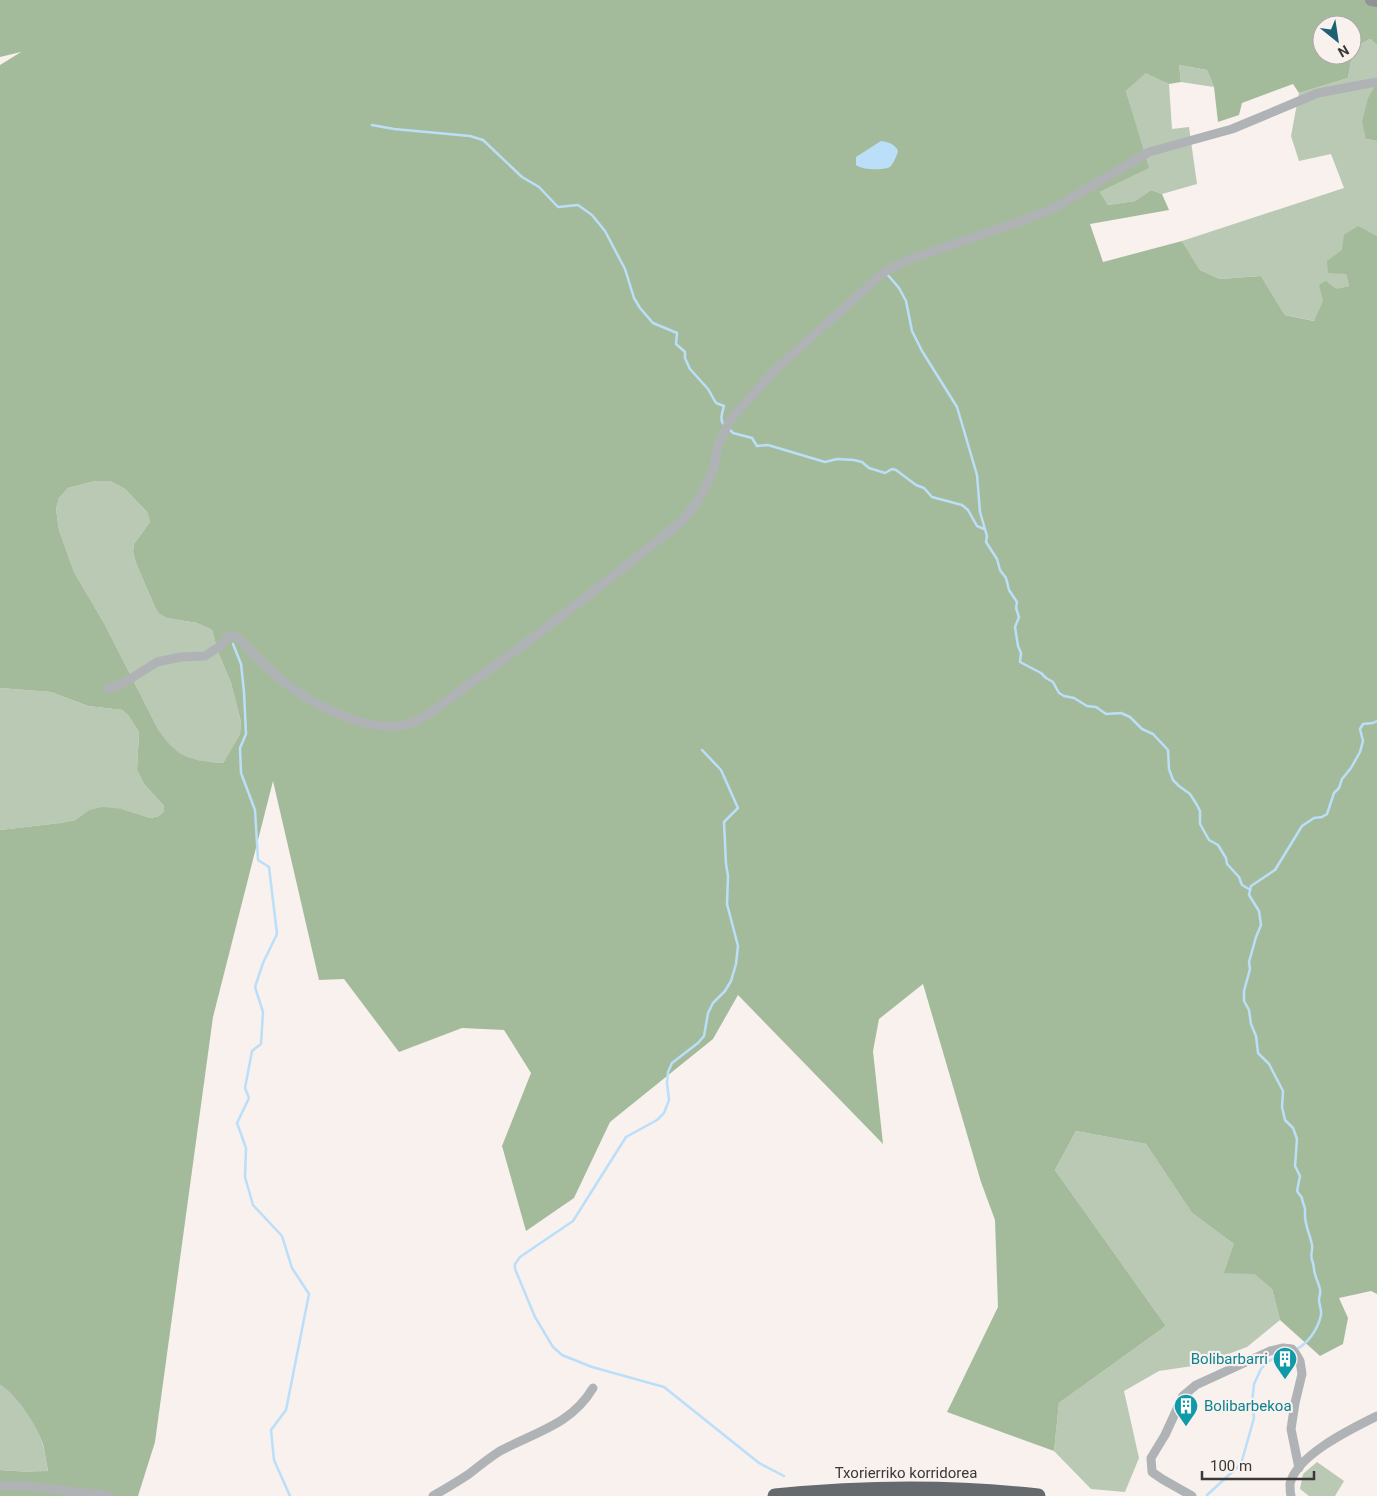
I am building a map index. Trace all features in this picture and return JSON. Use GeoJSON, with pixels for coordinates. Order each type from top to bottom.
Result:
{"type":"FeatureCollection","features":[{"type":"Feature","properties":{"kind":"highway","name":"Txorierriko korridorea"},"geometry":{"type":"LineString","coordinates":[[775,1496],[852,1489],[918,1488],[980,1490],[1038,1496]]}},
{"type":"Feature","properties":{"kind":"street"},"geometry":{"type":"LineString","coordinates":[[1371,0],[1377,1]]}},
{"type":"Feature","properties":{"kind":"street"},"geometry":{"type":"LineString","coordinates":[[108,689],[124,683],[157,662],[181,657],[205,656],[233,635],[292,688],[330,710],[368,724],[405,725],[421,718],[495,666],[682,521],[697,502],[706,486],[713,470],[718,445],[730,420],[775,370],[884,272],[910,259],[1019,222],[1054,208],[1149,152],[1232,129],[1318,93],[1377,82]]}},
{"type":"Feature","properties":{"kind":"street"},"geometry":{"type":"LineString","coordinates":[[1192,1496],[1152,1472],[1151,1458],[1165,1435],[1183,1396],[1196,1384],[1270,1351],[1283,1348],[1294,1352],[1300,1361],[1302,1374],[1291,1429],[1298,1468]]}},
{"type":"Feature","properties":{"kind":"street"},"geometry":{"type":"LineString","coordinates":[[433,1496],[499,1452],[565,1419],[586,1399],[593,1388]]}},
{"type":"Feature","properties":{"kind":"street"},"geometry":{"type":"LineString","coordinates":[[1291,1496],[1290,1485],[1298,1468],[1334,1439],[1377,1416]]}},
{"type":"Feature","properties":{"kind":"street"},"geometry":{"type":"LineString","coordinates":[[0,1486],[28,1486],[110,1496]]}},
{"type":"Feature","properties":{"kind":"green space"},"geometry":{"type":"Polygon","coordinates":[[[0,0],[1377,0],[1377,45],[1370,39],[1362,43],[1362,15],[1312,15],[1312,65],[1350,65],[1348,78],[1299,93],[1293,84],[1242,103],[1239,115],[1218,122],[1214,87],[1207,70],[1179,65],[1181,82],[1169,84],[1146,73],[1126,91],[1149,168],[1100,192],[1108,205],[1135,201],[1151,190],[1162,194],[1169,210],[1090,224],[1103,262],[1182,241],[1200,270],[1220,279],[1261,276],[1285,315],[1314,321],[1323,300],[1319,285],[1326,281],[1336,289],[1349,286],[1346,274],[1328,273],[1327,261],[1342,250],[1344,235],[1358,226],[1377,236],[1377,1294],[1371,1291],[1339,1298],[1348,1318],[1343,1344],[1320,1356],[1280,1320],[1272,1289],[1254,1274],[1224,1273],[1234,1244],[1192,1213],[1146,1144],[1076,1131],[1055,1170],[1166,1326],[1059,1403],[1054,1451],[947,1412],[998,1307],[995,1220],[981,1182],[923,984],[879,1019],[873,1051],[883,1144],[738,995],[713,1039],[610,1122],[574,1198],[526,1231],[502,1146],[531,1073],[504,1030],[462,1028],[399,1052],[344,979],[319,980],[273,781],[213,1017],[155,1442],[138,1496],[0,1496],[0,1470],[48,1471],[43,1444],[26,1411],[0,1385],[0,830],[75,820],[89,810],[103,807],[122,809],[151,818],[159,816],[164,811],[164,806],[144,784],[137,770],[139,732],[128,715],[122,710],[88,706],[51,692],[0,688],[0,65],[21,52],[0,57],[0,0]],[[95,481],[68,488],[59,498],[56,509],[59,530],[74,572],[104,623],[158,729],[165,739],[172,747],[185,756],[201,761],[223,763],[240,734],[241,722],[231,683],[218,652],[212,630],[197,623],[167,618],[159,613],[154,605],[133,552],[134,544],[150,522],[148,513],[125,489],[110,481],[95,481]]]}},
{"type":"Feature","properties":{"kind":"green space"},"geometry":{"type":"Polygon","coordinates":[[[1370,39],[1377,45],[1377,83],[1366,139],[1377,141],[1377,236],[1357,227],[1346,274],[1349,286],[1335,291],[1326,298],[1320,307],[1315,321],[1285,315],[1261,276],[1220,279],[1200,270],[1182,241],[1344,188],[1331,154],[1299,161],[1291,136],[1299,93],[1348,78],[1350,65],[1362,65],[1362,43],[1370,39]]]}},
{"type":"Feature","properties":{"kind":"green space"},"geometry":{"type":"Polygon","coordinates":[[[1179,65],[1207,70],[1214,87],[1181,82],[1179,65]]]}},
{"type":"Feature","properties":{"kind":"green space"},"geometry":{"type":"Polygon","coordinates":[[[1147,72],[1169,84],[1172,129],[1189,127],[1197,184],[1162,194],[1151,190],[1135,201],[1108,205],[1100,192],[1148,168],[1126,91],[1147,72]]]}},
{"type":"Feature","properties":{"kind":"green space"},"geometry":{"type":"Polygon","coordinates":[[[1377,83],[1377,141],[1366,139],[1362,122],[1368,98],[1377,83]]]}},
{"type":"Feature","properties":{"kind":"green space"},"geometry":{"type":"Polygon","coordinates":[[[95,481],[110,481],[125,489],[149,514],[150,522],[134,544],[133,552],[154,605],[167,618],[197,623],[212,630],[218,652],[231,683],[241,722],[240,734],[223,763],[192,759],[178,753],[165,739],[158,729],[104,623],[74,572],[59,530],[56,509],[59,498],[68,488],[95,481]]]}},
{"type":"Feature","properties":{"kind":"green space"},"geometry":{"type":"Polygon","coordinates":[[[0,688],[51,692],[88,706],[122,710],[128,715],[139,732],[137,770],[144,784],[164,806],[164,811],[159,816],[151,818],[122,809],[89,810],[75,820],[0,830],[0,688]]]}},
{"type":"Feature","properties":{"kind":"green space"},"geometry":{"type":"Polygon","coordinates":[[[1076,1131],[1146,1144],[1192,1213],[1234,1244],[1254,1274],[1272,1289],[1280,1320],[1247,1347],[1199,1365],[1159,1371],[1124,1391],[1139,1458],[1125,1492],[1091,1489],[1054,1451],[1059,1403],[1166,1326],[1055,1170],[1076,1131]]]}},
{"type":"Feature","properties":{"kind":"green space"},"geometry":{"type":"Polygon","coordinates":[[[0,1385],[20,1403],[37,1429],[43,1445],[48,1472],[0,1470],[0,1385]]]}},
{"type":"Feature","properties":{"kind":"green space"},"geometry":{"type":"Polygon","coordinates":[[[1317,1462],[1344,1481],[1335,1496],[1309,1496],[1300,1489],[1303,1474],[1317,1462]]]}},
{"type":"Feature","properties":{"kind":"water"},"geometry":{"type":"Polygon","coordinates":[[[881,141],[891,144],[898,151],[889,168],[863,168],[856,165],[856,157],[881,141]]]}},
{"type":"Feature","properties":{"kind":"waterway"},"geometry":{"type":"LineString","coordinates":[[372,125],[394,129],[470,136],[483,140],[522,177],[539,187],[558,207],[578,205],[592,215],[605,231],[625,269],[634,298],[640,308],[653,323],[677,333],[676,344],[685,352],[685,358],[690,369],[708,389],[716,403],[724,406],[722,419],[725,426]]}},
{"type":"Feature","properties":{"kind":"waterway"},"geometry":{"type":"LineString","coordinates":[[887,274],[899,288],[906,301],[912,331],[922,351],[957,407],[977,475],[980,512],[987,536],[986,542],[997,559],[1000,570],[1006,578],[1009,590],[1017,602],[1016,608],[1019,617],[1015,627],[1021,653],[1020,662],[1053,682],[1059,693],[1064,696],[1074,698],[1087,706],[1096,707],[1106,714],[1121,713],[1130,717],[1142,729],[1153,734],[1168,750],[1169,769],[1173,780],[1190,794],[1197,805],[1200,811],[1200,824],[1209,840],[1218,845],[1226,858],[1227,864],[1239,877],[1242,885],[1249,889]]}},
{"type":"Feature","properties":{"kind":"waterway"},"geometry":{"type":"LineString","coordinates":[[729,429],[733,433],[752,438],[757,446],[768,445],[825,462],[837,459],[854,460],[862,462],[869,468],[885,473],[892,469],[896,470],[916,485],[924,488],[932,497],[962,505],[968,510],[977,526],[984,529]]}},
{"type":"Feature","properties":{"kind":"waterway"},"geometry":{"type":"LineString","coordinates":[[233,644],[241,664],[244,692],[246,734],[240,748],[241,773],[255,810],[258,860],[269,867],[277,934],[263,963],[255,987],[263,1012],[261,1044],[252,1051],[245,1088],[249,1098],[237,1123],[246,1148],[245,1177],[253,1205],[282,1236],[292,1268],[309,1294],[286,1410],[271,1430],[274,1460],[290,1496]]}},
{"type":"Feature","properties":{"kind":"waterway"},"geometry":{"type":"LineString","coordinates":[[1295,1350],[1312,1336],[1318,1326],[1321,1313],[1320,1290],[1311,1258],[1312,1245],[1305,1221],[1305,1208],[1302,1198],[1297,1191],[1300,1176],[1295,1166],[1297,1139],[1293,1128],[1285,1120],[1282,1107],[1283,1091],[1269,1064],[1258,1053],[1256,1036],[1251,1024],[1249,1010],[1244,1001],[1244,991],[1250,969],[1249,962],[1261,925],[1259,911],[1249,895],[1251,886],[1275,870],[1302,826],[1314,818],[1327,814],[1334,793],[1339,788],[1342,779],[1360,752],[1363,741],[1360,729],[1363,724],[1377,721]]}},
{"type":"Feature","properties":{"kind":"waterway"},"geometry":{"type":"LineString","coordinates":[[702,750],[721,770],[738,808],[724,822],[728,876],[727,904],[738,946],[736,964],[731,981],[725,991],[713,1003],[708,1013],[704,1036],[672,1063],[668,1072],[667,1083],[669,1100],[664,1113],[657,1120],[626,1137],[573,1221],[520,1257],[515,1264],[515,1269],[535,1317],[553,1347],[562,1355],[592,1367],[664,1387],[759,1463],[784,1476]]}},
{"type":"Feature","properties":{"kind":"waterway"},"geometry":{"type":"LineString","coordinates":[[1207,1495],[1241,1464],[1254,1418],[1252,1403],[1254,1384],[1261,1369],[1274,1358],[1290,1352]]}},
{"type":"Feature","properties":{"kind":"place","name":"Bolibarbarri"},"geometry":{"type":"Point","coordinates":[1285,1380]}},
{"type":"Feature","properties":{"kind":"place","name":"Bolibarbekoa"},"geometry":{"type":"Point","coordinates":[1186,1427]}}]}
